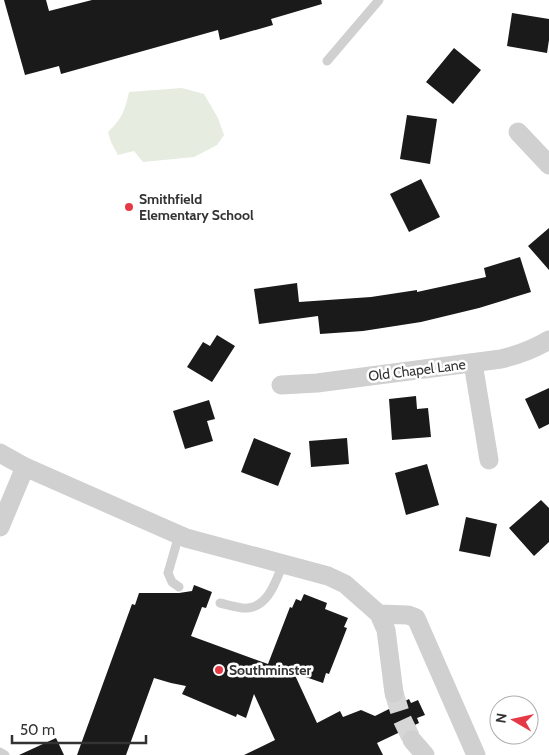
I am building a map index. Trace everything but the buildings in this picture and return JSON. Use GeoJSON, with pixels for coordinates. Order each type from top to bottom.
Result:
{"type":"FeatureCollection","features":[{"type":"Feature","properties":{"kind":"street"},"geometry":{"type":"LineString","coordinates":[[518,132],[549,165]]}},
{"type":"Feature","properties":{"kind":"street","name":"Old Chapel Lane"},"geometry":{"type":"LineString","coordinates":[[281,385],[318,383],[515,356],[549,340]]}},
{"type":"Feature","properties":{"kind":"street"},"geometry":{"type":"LineString","coordinates":[[473,363],[489,460]]}},
{"type":"Feature","properties":{"kind":"street"},"geometry":{"type":"LineString","coordinates":[[0,453],[25,467],[179,535],[328,576],[345,584],[379,614],[386,630],[394,693]]}},
{"type":"Feature","properties":{"kind":"street"},"geometry":{"type":"LineString","coordinates":[[0,527],[25,467]]}},
{"type":"Feature","properties":{"kind":"street"},"geometry":{"type":"LineString","coordinates":[[379,614],[408,615],[416,618],[476,755]]}},
{"type":"Feature","properties":{"kind":"street"},"geometry":{"type":"LineString","coordinates":[[412,740],[425,755]]}},
{"type":"Feature","properties":{"kind":"lane"},"geometry":{"type":"LineString","coordinates":[[326,61],[379,0]]}},
{"type":"Feature","properties":{"kind":"lane"},"geometry":{"type":"LineString","coordinates":[[179,535],[168,573],[172,582],[179,587]]}},
{"type":"Feature","properties":{"kind":"lane"},"geometry":{"type":"LineString","coordinates":[[220,603],[247,608],[259,605],[270,592],[283,564]]}},
{"type":"Feature","properties":{"kind":"lane"},"geometry":{"type":"LineString","coordinates":[[0,752],[5,755]]}},
{"type":"Feature","properties":{"kind":"shaded area"},"geometry":{"type":"Polygon","coordinates":[[[182,88],[204,94],[218,118],[224,135],[217,145],[194,157],[143,162],[134,151],[118,155],[108,132],[117,123],[122,114],[129,92],[182,88]]]}},
{"type":"Feature","properties":{"kind":"tunnel"},"geometry":{"type":"LineString","coordinates":[[394,693],[402,719],[412,740]]}},
{"type":"Feature","properties":{"kind":"place","name":"Smithfield Elementary School"},"geometry":{"type":"Point","coordinates":[129,207]}},
{"type":"Feature","properties":{"kind":"place","name":"Southminster"},"geometry":{"type":"Point","coordinates":[219,670]}}]}
